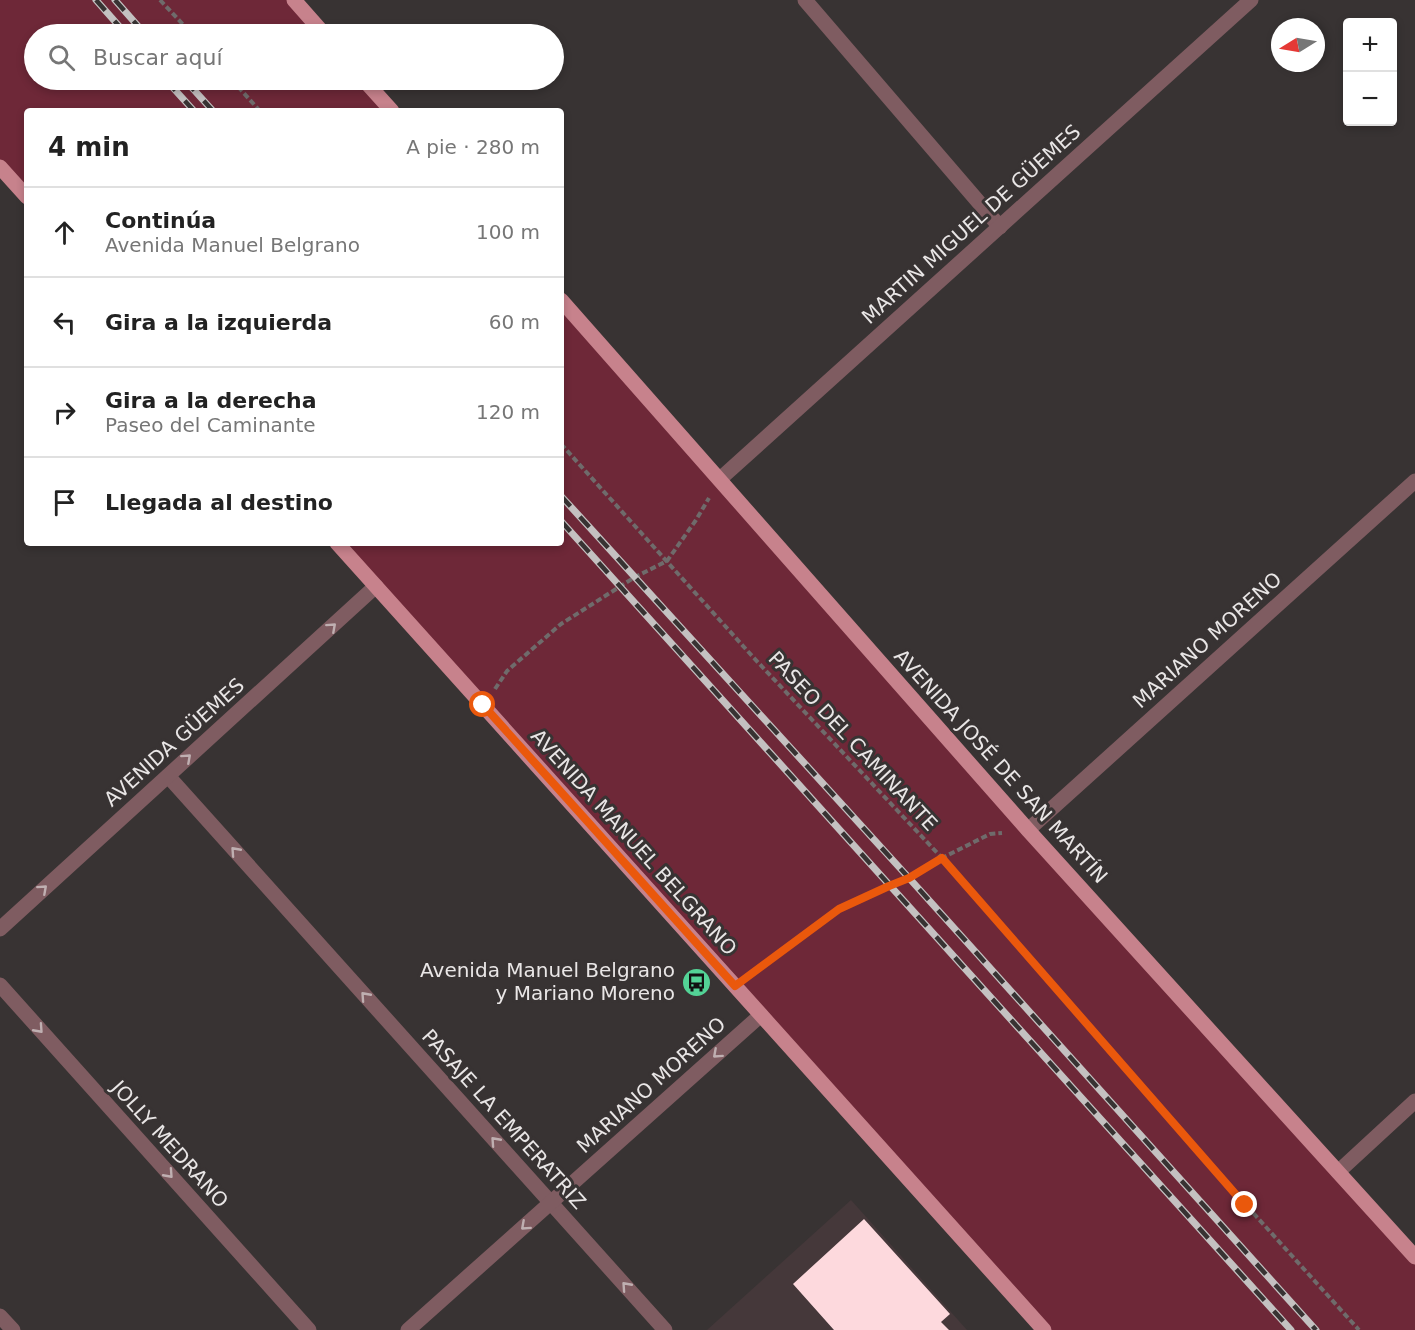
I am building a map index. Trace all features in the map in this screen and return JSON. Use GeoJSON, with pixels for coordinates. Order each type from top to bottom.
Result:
{"type":"FeatureCollection","features":[{"type":"Feature","properties":{"kind":"main road"},"geometry":{"type":"LineString","coordinates":[[294,0],[315,24]]}},
{"type":"Feature","properties":{"kind":"main road"},"geometry":{"type":"LineString","coordinates":[[373,90],[389,108]]}},
{"type":"Feature","properties":{"kind":"main road"},"geometry":{"type":"LineString","coordinates":[[0,167],[24,194]]}},
{"type":"Feature","properties":{"kind":"main road","name":"AVENIDA JOSÉ DE SAN MARTÍN"},"geometry":{"type":"LineString","coordinates":[[564,303],[1028,830],[1415,1257]]}},
{"type":"Feature","properties":{"kind":"main road","name":"AVENIDA MANUEL BELGRANO"},"geometry":{"type":"LineString","coordinates":[[340,546],[1044,1330]]}},
{"type":"Feature","properties":{"kind":"street"},"geometry":{"type":"LineString","coordinates":[[805,0],[1000,227]]}},
{"type":"Feature","properties":{"kind":"street","name":"MARTIN MIGUEL DE GÜEMES"},"geometry":{"type":"LineString","coordinates":[[720,479],[1251,0]]}},
{"type":"Feature","properties":{"kind":"street","name":"MARIANO MORENO"},"geometry":{"type":"LineString","coordinates":[[1028,830],[1415,482]]}},
{"type":"Feature","properties":{"kind":"street","name":"AVENIDA GÜEMES"},"geometry":{"type":"LineString","coordinates":[[0,929],[376,586]]}},
{"type":"Feature","properties":{"kind":"street","name":"PASAJE LA EMPERATRIZ"},"geometry":{"type":"LineString","coordinates":[[168,776],[664,1330]]}},
{"type":"Feature","properties":{"kind":"street","name":"JOLLY MEDRANO"},"geometry":{"type":"LineString","coordinates":[[0,985],[309,1330]]}},
{"type":"Feature","properties":{"kind":"street","name":"MARIANO MORENO"},"geometry":{"type":"LineString","coordinates":[[408,1330],[761,1015]]}},
{"type":"Feature","properties":{"kind":"street"},"geometry":{"type":"LineString","coordinates":[[1338,1172],[1415,1101]]}},
{"type":"Feature","properties":{"kind":"street"},"geometry":{"type":"LineString","coordinates":[[0,1316],[13,1330]]}},
{"type":"Feature","properties":{"kind":"path"},"geometry":{"type":"LineString","coordinates":[[160,0],[183,24]]}},
{"type":"Feature","properties":{"kind":"path"},"geometry":{"type":"LineString","coordinates":[[241,90],[257,108]]}},
{"type":"Feature","properties":{"kind":"path","name":"PASEO DEL CAMINANTE"},"geometry":{"type":"LineString","coordinates":[[564,447],[753,657],[942,858],[1245,1205],[1359,1330]]}},
{"type":"Feature","properties":{"kind":"path"},"geometry":{"type":"LineString","coordinates":[[483,705],[507,671],[561,624],[627,581],[667,561],[696,520],[720,479]]}},
{"type":"Feature","properties":{"kind":"path"},"geometry":{"type":"LineString","coordinates":[[735,986],[839,909],[909,878],[942,858],[990,834],[1028,830]]}},
{"type":"Feature","properties":{"kind":"shaded area"},"geometry":{"type":"Polygon","coordinates":[[[0,0],[294,0],[315,24],[24,24],[24,90],[373,90],[389,108],[24,108],[24,194],[0,167],[0,0]]]}},
{"type":"Feature","properties":{"kind":"shaded area"},"geometry":{"type":"Polygon","coordinates":[[[564,303],[1415,1257],[1415,1330],[1044,1330],[340,546],[564,546],[564,303]]]}},
{"type":"Feature","properties":{"kind":"shaded area"},"geometry":{"type":"Polygon","coordinates":[[[851,1200],[967,1330],[707,1330],[851,1200]]]}},
{"type":"Feature","properties":{"kind":"building"},"geometry":{"type":"Polygon","coordinates":[[[864,1219],[950,1314],[941,1322],[949,1330],[834,1330],[793,1284],[864,1219]]]}},
{"type":"Feature","properties":{"kind":"railway"},"geometry":{"type":"LineString","coordinates":[[96,0],[117,24]]}},
{"type":"Feature","properties":{"kind":"railway"},"geometry":{"type":"LineString","coordinates":[[115,0],[136,24]]}},
{"type":"Feature","properties":{"kind":"railway"},"geometry":{"type":"LineString","coordinates":[[175,90],[191,108]]}},
{"type":"Feature","properties":{"kind":"railway"},"geometry":{"type":"LineString","coordinates":[[194,90],[210,108]]}},
{"type":"Feature","properties":{"kind":"railway"},"geometry":{"type":"LineString","coordinates":[[564,499],[1316,1330]]}},
{"type":"Feature","properties":{"kind":"railway"},"geometry":{"type":"LineString","coordinates":[[564,524],[1291,1330]]}},
{"type":"Feature","properties":{"kind":"place","name":"Avenida Manuel Belgrano y Mariano Moreno"},"geometry":{"type":"Point","coordinates":[696,982]}},
{"type":"Feature","properties":{"kind":"route"},"geometry":{"type":"LineString","coordinates":[[483,705],[735,986],[839,909],[909,878],[942,858],[1245,1205]]}}]}
